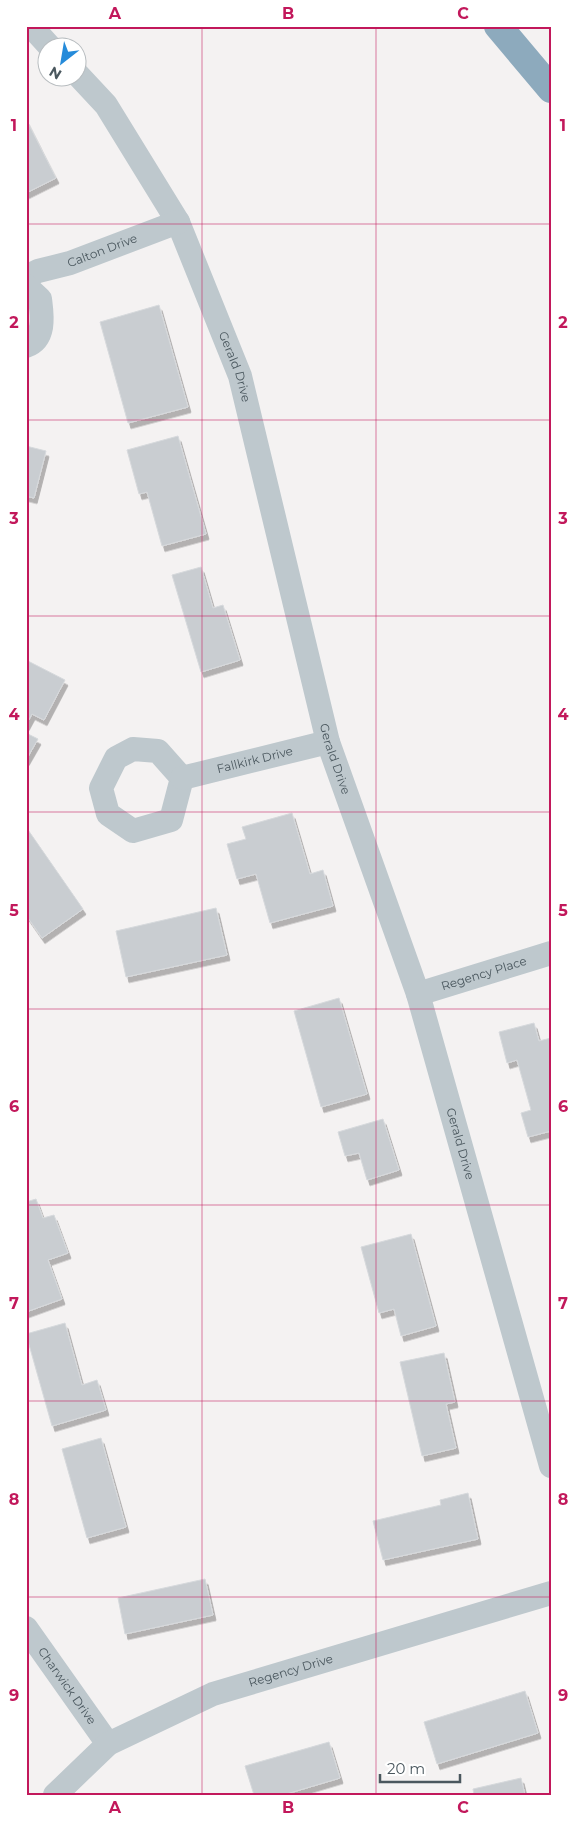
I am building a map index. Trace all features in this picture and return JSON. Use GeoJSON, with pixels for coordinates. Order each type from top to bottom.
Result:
{"type":"FeatureCollection","features":[{"type":"Feature","properties":{"kind":"highway"},"geometry":{"type":"LineString","coordinates":[[498,26],[551,89]]}},
{"type":"Feature","properties":{"kind":"street"},"geometry":{"type":"LineString","coordinates":[[31,26],[42,38]]}},
{"type":"Feature","properties":{"kind":"street","name":"Gerald Drive"},"geometry":{"type":"LineString","coordinates":[[88,86],[106,105],[178,222],[240,376],[328,742],[418,994],[551,1466]]}},
{"type":"Feature","properties":{"kind":"street","name":"Calton Drive"},"geometry":{"type":"LineString","coordinates":[[26,277],[38,271],[70,263],[178,222]]}},
{"type":"Feature","properties":{"kind":"street"},"geometry":{"type":"LineString","coordinates":[[26,286],[40,299],[43,326],[32,344],[26,346]]}},
{"type":"Feature","properties":{"kind":"street","name":"Fallkirk Drive"},"geometry":{"type":"LineString","coordinates":[[182,778],[328,742]]}},
{"type":"Feature","properties":{"kind":"street","name":"Regency Place"},"geometry":{"type":"LineString","coordinates":[[418,994],[551,953]]}},
{"type":"Feature","properties":{"kind":"street","name":"Regency Drive"},"geometry":{"type":"LineString","coordinates":[[56,1795],[108,1744],[213,1694],[551,1593]]}},
{"type":"Feature","properties":{"kind":"street","name":"Charwick Drive"},"geometry":{"type":"LineString","coordinates":[[26,1628],[108,1744]]}},
{"type":"Feature","properties":{"kind":"building"},"geometry":{"type":"Polygon","coordinates":[[[26,119],[56,178],[26,193],[26,119]]]}},
{"type":"Feature","properties":{"kind":"building"},"geometry":{"type":"Polygon","coordinates":[[[159,305],[188,407],[128,423],[100,322],[159,305]]]}},
{"type":"Feature","properties":{"kind":"building"},"geometry":{"type":"Polygon","coordinates":[[[178,436],[206,534],[162,546],[147,492],[139,494],[127,450],[178,436]]]}},
{"type":"Feature","properties":{"kind":"building"},"geometry":{"type":"Polygon","coordinates":[[[26,446],[46,451],[34,498],[26,496],[26,446]]]}},
{"type":"Feature","properties":{"kind":"building"},"geometry":{"type":"Polygon","coordinates":[[[201,567],[213,608],[223,605],[240,660],[201,672],[172,575],[201,567]]]}},
{"type":"Feature","properties":{"kind":"building"},"geometry":{"type":"Polygon","coordinates":[[[26,660],[65,680],[44,720],[32,714],[26,725],[26,660]]]}},
{"type":"Feature","properties":{"kind":"building"},"geometry":{"type":"Polygon","coordinates":[[[26,733],[38,739],[26,760],[26,733]]]}},
{"type":"Feature","properties":{"kind":"building"},"geometry":{"type":"Polygon","coordinates":[[[292,813],[310,874],[323,870],[333,906],[270,923],[256,874],[237,879],[227,844],[246,839],[242,827],[292,813]]]}},
{"type":"Feature","properties":{"kind":"building"},"geometry":{"type":"Polygon","coordinates":[[[26,827],[83,909],[42,938],[26,915],[26,827]]]}},
{"type":"Feature","properties":{"kind":"building"},"geometry":{"type":"Polygon","coordinates":[[[216,908],[227,955],[126,977],[116,931],[216,908]]]}},
{"type":"Feature","properties":{"kind":"building"},"geometry":{"type":"Polygon","coordinates":[[[339,998],[367,1094],[321,1107],[294,1011],[339,998]]]}},
{"type":"Feature","properties":{"kind":"building"},"geometry":{"type":"Polygon","coordinates":[[[534,1023],[539,1041],[551,1038],[551,1131],[528,1137],[521,1113],[531,1110],[517,1060],[507,1063],[499,1032],[534,1023]]]}},
{"type":"Feature","properties":{"kind":"building"},"geometry":{"type":"Polygon","coordinates":[[[383,1119],[399,1170],[367,1180],[359,1153],[345,1156],[338,1132],[383,1119]]]}},
{"type":"Feature","properties":{"kind":"building"},"geometry":{"type":"Polygon","coordinates":[[[36,1199],[43,1218],[54,1215],[68,1253],[48,1260],[62,1299],[26,1312],[26,1202],[36,1199]]]}},
{"type":"Feature","properties":{"kind":"building"},"geometry":{"type":"Polygon","coordinates":[[[411,1234],[436,1326],[401,1336],[394,1309],[379,1313],[361,1247],[411,1234]]]}},
{"type":"Feature","properties":{"kind":"building"},"geometry":{"type":"Polygon","coordinates":[[[65,1323],[82,1385],[97,1380],[106,1410],[52,1426],[26,1334],[65,1323]]]}},
{"type":"Feature","properties":{"kind":"building"},"geometry":{"type":"Polygon","coordinates":[[[444,1353],[455,1402],[446,1404],[456,1448],[422,1456],[400,1362],[444,1353]]]}},
{"type":"Feature","properties":{"kind":"building"},"geometry":{"type":"Polygon","coordinates":[[[101,1438],[126,1527],[87,1538],[62,1449],[101,1438]]]}},
{"type":"Feature","properties":{"kind":"building"},"geometry":{"type":"Polygon","coordinates":[[[468,1493],[478,1539],[383,1560],[373,1521],[441,1505],[440,1500],[468,1493]]]}},
{"type":"Feature","properties":{"kind":"building"},"geometry":{"type":"Polygon","coordinates":[[[205,1579],[213,1615],[125,1634],[118,1598],[205,1579]]]}},
{"type":"Feature","properties":{"kind":"building"},"geometry":{"type":"Polygon","coordinates":[[[525,1691],[538,1733],[437,1764],[424,1722],[525,1691]]]}},
{"type":"Feature","properties":{"kind":"building"},"geometry":{"type":"Polygon","coordinates":[[[329,1742],[340,1778],[283,1795],[254,1795],[245,1766],[329,1742]]]}},
{"type":"Feature","properties":{"kind":"building"},"geometry":{"type":"Polygon","coordinates":[[[521,1778],[525,1795],[474,1795],[473,1789],[521,1778]]]}}]}
